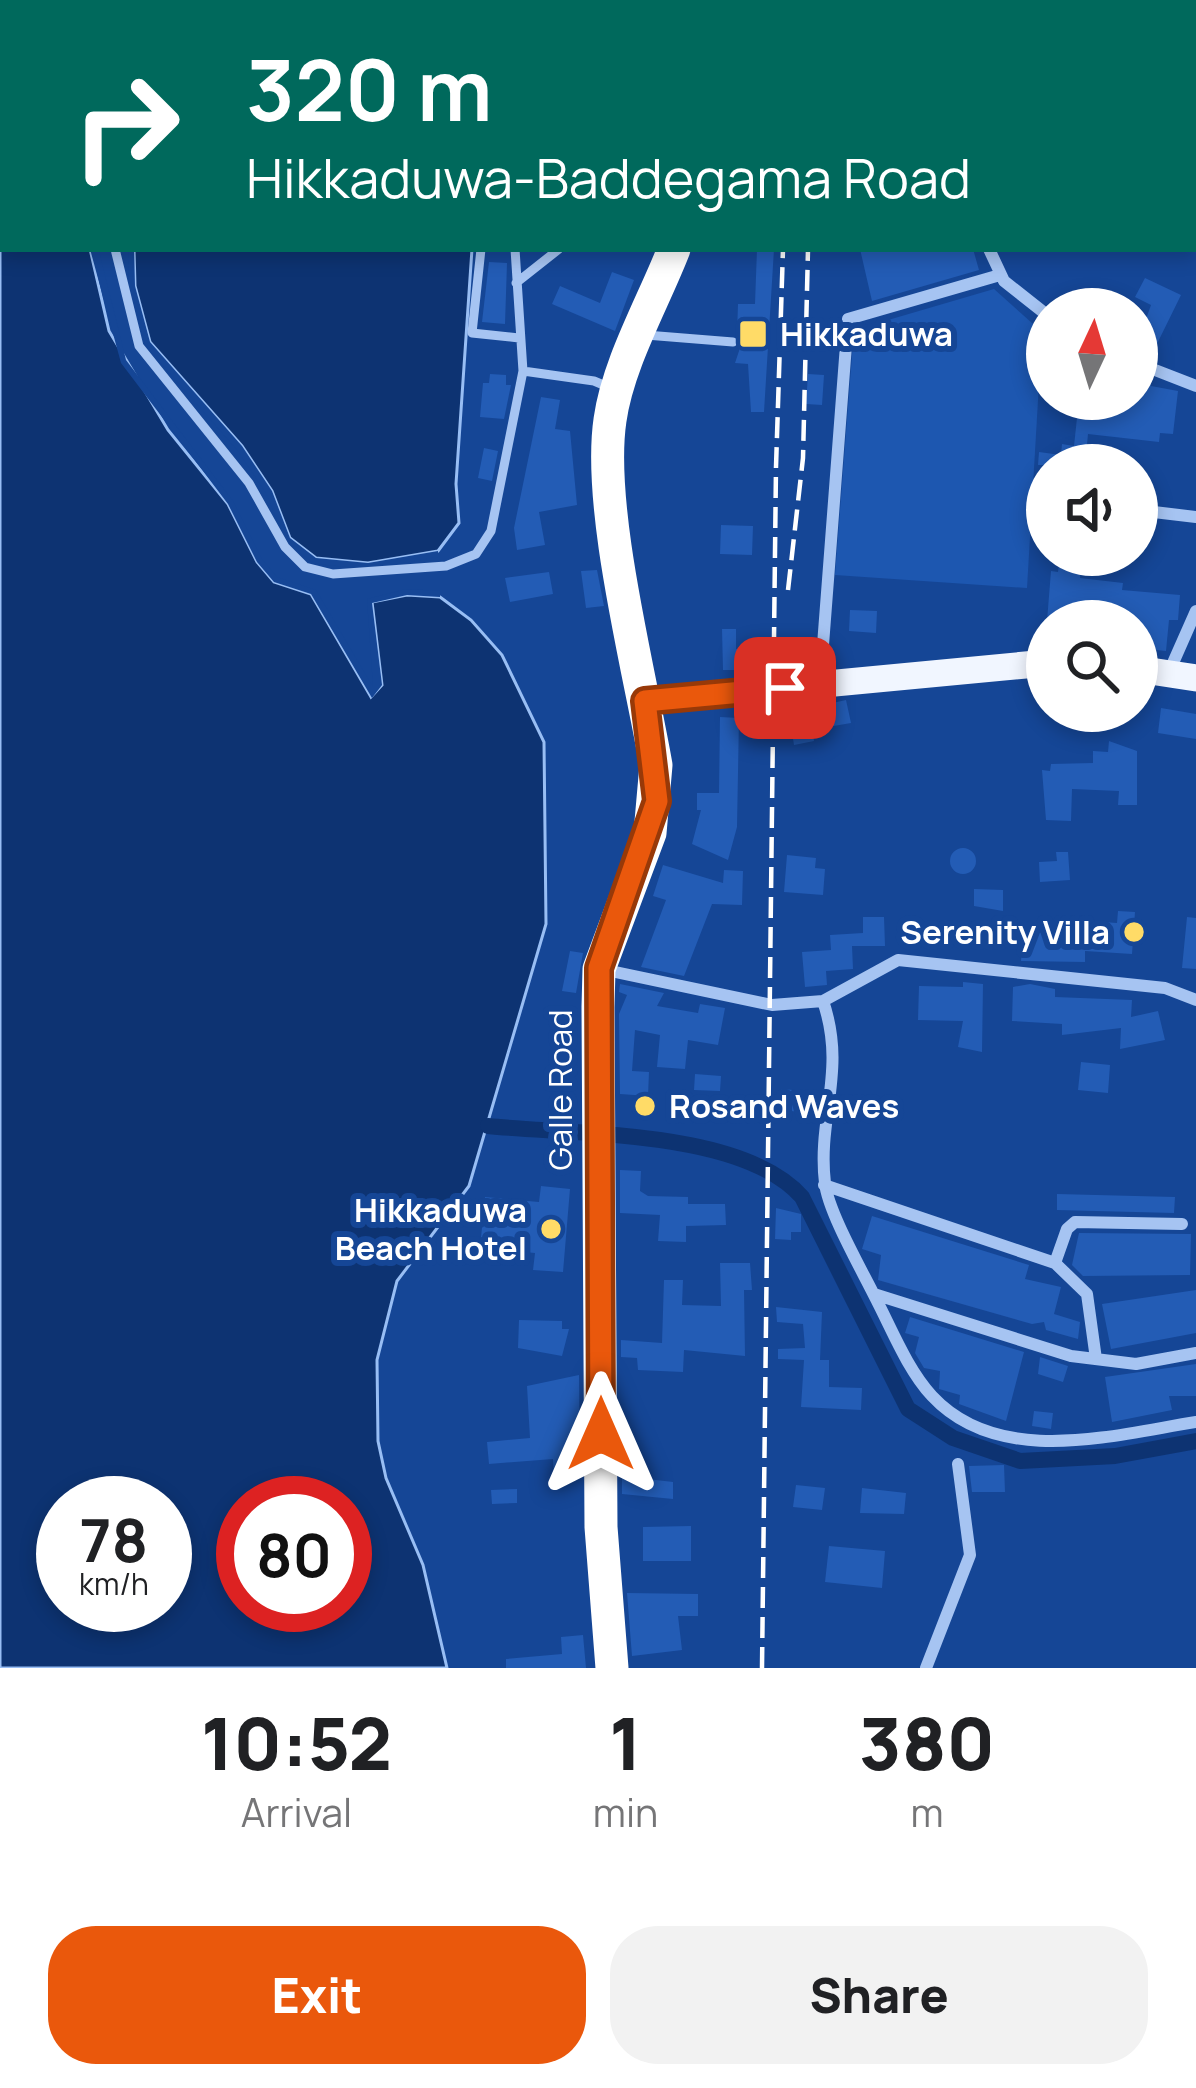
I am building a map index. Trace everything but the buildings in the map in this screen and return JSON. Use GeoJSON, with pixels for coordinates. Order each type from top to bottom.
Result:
{"type":"FeatureCollection","features":[{"type":"Feature","properties":{"kind":"highway","name":"Galle Road"},"geometry":{"type":"LineString","coordinates":[[612,1668],[602,1527],[599,968],[657,801],[609,468],[610,417],[673,252]]}},
{"type":"Feature","properties":{"kind":"main road"},"geometry":{"type":"LineString","coordinates":[[645,701],[1026,665]]}},
{"type":"Feature","properties":{"kind":"street"},"geometry":{"type":"LineString","coordinates":[[990,252],[1000,275],[1026,297]]}},
{"type":"Feature","properties":{"kind":"street"},"geometry":{"type":"LineString","coordinates":[[820,684],[848,320],[1000,275]]}},
{"type":"Feature","properties":{"kind":"street"},"geometry":{"type":"LineString","coordinates":[[1158,371],[1196,386]]}},
{"type":"Feature","properties":{"kind":"street"},"geometry":{"type":"LineString","coordinates":[[1158,512],[1196,517]]}},
{"type":"Feature","properties":{"kind":"street"},"geometry":{"type":"LineString","coordinates":[[1182,675],[1196,611]]}},
{"type":"Feature","properties":{"kind":"street"},"geometry":{"type":"LineString","coordinates":[[599,968],[772,1005],[823,1001],[898,960],[1165,988],[1196,1000]]}},
{"type":"Feature","properties":{"kind":"street"},"geometry":{"type":"LineString","coordinates":[[823,1001],[836,1040],[824,1185],[874,1294],[932,1396],[955,1416],[1018,1439],[1058,1443],[1196,1422]]}},
{"type":"Feature","properties":{"kind":"street"},"geometry":{"type":"LineString","coordinates":[[824,1185],[1055,1263],[1087,1294],[1096,1359]]}},
{"type":"Feature","properties":{"kind":"street"},"geometry":{"type":"LineString","coordinates":[[1055,1263],[1067,1229],[1075,1222],[1182,1224]]}},
{"type":"Feature","properties":{"kind":"street"},"geometry":{"type":"LineString","coordinates":[[874,1294],[1096,1359],[1136,1364],[1196,1353]]}},
{"type":"Feature","properties":{"kind":"street"},"geometry":{"type":"LineString","coordinates":[[926,1668],[970,1555],[958,1464]]}},
{"type":"Feature","properties":{"kind":"lane"},"geometry":{"type":"LineString","coordinates":[[117,252],[139,346],[249,483],[291,555],[317,571],[362,574],[464,562],[485,546],[523,371],[515,252]]}},
{"type":"Feature","properties":{"kind":"lane"},"geometry":{"type":"LineString","coordinates":[[481,252],[472,333],[520,338]]}},
{"type":"Feature","properties":{"kind":"lane"},"geometry":{"type":"LineString","coordinates":[[516,283],[555,252]]}},
{"type":"Feature","properties":{"kind":"lane"},"geometry":{"type":"LineString","coordinates":[[640,334],[733,342]]}},
{"type":"Feature","properties":{"kind":"lane"},"geometry":{"type":"LineString","coordinates":[[523,371],[594,381],[618,391]]}},
{"type":"Feature","properties":{"kind":"shaded area"},"geometry":{"type":"Polygon","coordinates":[[[0,252],[91,252],[109,331],[168,430],[228,504],[257,562],[274,582],[311,594],[371,697],[382,685],[372,602],[407,595],[440,597],[471,620],[502,655],[544,742],[546,924],[469,1186],[397,1281],[377,1360],[378,1441],[386,1478],[423,1565],[447,1668],[0,1668],[0,252]]]}},
{"type":"Feature","properties":{"kind":"shaded area"},"geometry":{"type":"Polygon","coordinates":[[[134,252],[472,252],[456,484],[459,523],[438,551],[368,563],[316,558],[290,538],[272,491],[242,446],[150,342],[135,286],[134,252]]]}},
{"type":"Feature","properties":{"kind":"shaded area"},"geometry":{"type":"Polygon","coordinates":[[[994,289],[1026,318],[1026,420],[1037,420],[1035,444],[1026,444],[1027,588],[835,575],[854,330],[994,289]]]}},
{"type":"Feature","properties":{"kind":"pier"},"geometry":{"type":"Polygon","coordinates":[[[91,252],[99,252],[126,360],[233,501],[262,559],[277,577],[316,590],[373,687],[367,599],[406,589],[440,591],[440,597],[407,595],[372,603],[382,685],[372,698],[311,594],[274,582],[257,562],[228,504],[121,363],[91,252]]]}},
{"type":"Feature","properties":{"kind":"pier"},"geometry":{"type":"Polygon","coordinates":[[[128,252],[134,252],[135,286],[150,342],[242,446],[272,491],[290,538],[316,558],[368,563],[438,551],[438,557],[368,569],[315,564],[286,543],[266,493],[237,450],[145,345],[129,287],[128,252]]]}},
{"type":"Feature","properties":{"kind":"waterway"},"geometry":{"type":"LineString","coordinates":[[488,1126],[655,1139],[740,1158],[775,1175],[802,1197],[908,1409],[953,1438],[1020,1461],[1115,1456],[1196,1441]]}},
{"type":"Feature","properties":{"kind":"railway"},"geometry":{"type":"LineString","coordinates":[[762,1668],[776,467],[783,252]]}},
{"type":"Feature","properties":{"kind":"railway"},"geometry":{"type":"LineString","coordinates":[[788,590],[803,458],[808,252]]}},
{"type":"Feature","properties":{"kind":"place","name":"Hikkaduwa"},"geometry":{"type":"Point","coordinates":[753,334]}},
{"type":"Feature","properties":{"kind":"place","name":"Serenity Villa"},"geometry":{"type":"Point","coordinates":[1134,932]}},
{"type":"Feature","properties":{"kind":"place","name":"Rosand Waves"},"geometry":{"type":"Point","coordinates":[645,1106]}},
{"type":"Feature","properties":{"kind":"place","name":"Hikkaduwa Beach Hotel"},"geometry":{"type":"Point","coordinates":[551,1229]}},
{"type":"Feature","properties":{"kind":"route"},"geometry":{"type":"LineString","coordinates":[[601,1434],[599,968],[650,833],[657,801],[645,701],[785,688]]}}]}
